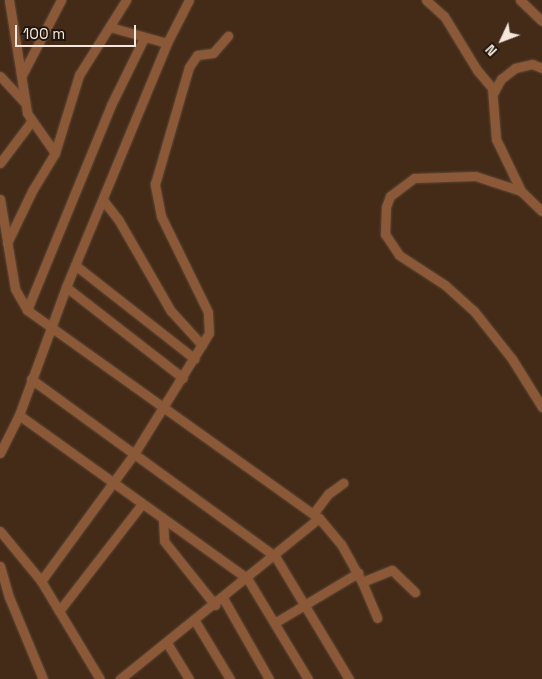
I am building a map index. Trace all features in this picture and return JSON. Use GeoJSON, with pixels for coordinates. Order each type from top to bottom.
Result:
{"type":"FeatureCollection","features":[{"type":"Feature","properties":{"kind":"street"},"geometry":{"type":"LineString","coordinates":[[9,0],[22,75],[23,101],[31,122],[55,153]]}},
{"type":"Feature","properties":{"kind":"street"},"geometry":{"type":"LineString","coordinates":[[22,75],[61,0]]}},
{"type":"Feature","properties":{"kind":"street"},"geometry":{"type":"LineString","coordinates":[[7,244],[32,191],[55,153],[79,75],[126,0]]}},
{"type":"Feature","properties":{"kind":"street"},"geometry":{"type":"LineString","coordinates":[[0,453],[19,415],[30,379],[66,287],[167,43],[189,0]]}},
{"type":"Feature","properties":{"kind":"street"},"geometry":{"type":"LineString","coordinates":[[426,0],[444,16],[494,83],[496,139],[521,191],[542,211]]}},
{"type":"Feature","properties":{"kind":"street"},"geometry":{"type":"LineString","coordinates":[[520,0],[542,21]]}},
{"type":"Feature","properties":{"kind":"street"},"geometry":{"type":"LineString","coordinates":[[110,27],[167,43]]}},
{"type":"Feature","properties":{"kind":"street"},"geometry":{"type":"LineString","coordinates":[[41,581],[166,407],[209,333],[210,319],[190,271],[161,216],[155,184],[189,67],[197,55],[213,53],[228,36]]}},
{"type":"Feature","properties":{"kind":"street"},"geometry":{"type":"LineString","coordinates":[[27,310],[111,105],[144,38]]}},
{"type":"Feature","properties":{"kind":"street"},"geometry":{"type":"LineString","coordinates":[[494,83],[518,67],[532,64],[542,68]]}},
{"type":"Feature","properties":{"kind":"street"},"geometry":{"type":"LineString","coordinates":[[0,76],[23,101]]}},
{"type":"Feature","properties":{"kind":"street"},"geometry":{"type":"LineString","coordinates":[[0,163],[31,122]]}},
{"type":"Feature","properties":{"kind":"street"},"geometry":{"type":"LineString","coordinates":[[521,191],[476,176],[414,178],[390,196],[386,207],[385,234],[399,255],[445,285],[474,311],[512,359],[542,407]]}},
{"type":"Feature","properties":{"kind":"street"},"geometry":{"type":"LineString","coordinates":[[0,199],[15,289],[27,310],[166,407],[316,516],[341,544],[358,573],[377,618]]}},
{"type":"Feature","properties":{"kind":"street"},"geometry":{"type":"LineString","coordinates":[[103,200],[118,219],[171,311],[202,345]]}},
{"type":"Feature","properties":{"kind":"street"},"geometry":{"type":"LineString","coordinates":[[75,265],[195,359]]}},
{"type":"Feature","properties":{"kind":"street"},"geometry":{"type":"LineString","coordinates":[[66,287],[183,378]]}},
{"type":"Feature","properties":{"kind":"street"},"geometry":{"type":"LineString","coordinates":[[30,379],[275,556],[349,679]]}},
{"type":"Feature","properties":{"kind":"street"},"geometry":{"type":"LineString","coordinates":[[19,415],[247,578],[276,622],[308,679]]}},
{"type":"Feature","properties":{"kind":"street"},"geometry":{"type":"LineString","coordinates":[[120,679],[196,621],[275,556],[316,516],[328,494],[343,483]]}},
{"type":"Feature","properties":{"kind":"street"},"geometry":{"type":"LineString","coordinates":[[59,611],[142,504]]}},
{"type":"Feature","properties":{"kind":"street"},"geometry":{"type":"LineString","coordinates":[[163,519],[164,541],[215,605]]}},
{"type":"Feature","properties":{"kind":"street"},"geometry":{"type":"LineString","coordinates":[[0,531],[41,581],[100,679]]}},
{"type":"Feature","properties":{"kind":"street"},"geometry":{"type":"LineString","coordinates":[[0,566],[9,597],[43,679]]}},
{"type":"Feature","properties":{"kind":"street"},"geometry":{"type":"LineString","coordinates":[[362,582],[395,570],[415,592]]}},
{"type":"Feature","properties":{"kind":"street"},"geometry":{"type":"LineString","coordinates":[[276,622],[358,573]]}},
{"type":"Feature","properties":{"kind":"street"},"geometry":{"type":"LineString","coordinates":[[223,598],[269,679]]}},
{"type":"Feature","properties":{"kind":"street"},"geometry":{"type":"LineString","coordinates":[[196,621],[230,679]]}},
{"type":"Feature","properties":{"kind":"street"},"geometry":{"type":"LineString","coordinates":[[167,642],[189,679]]}}]}
